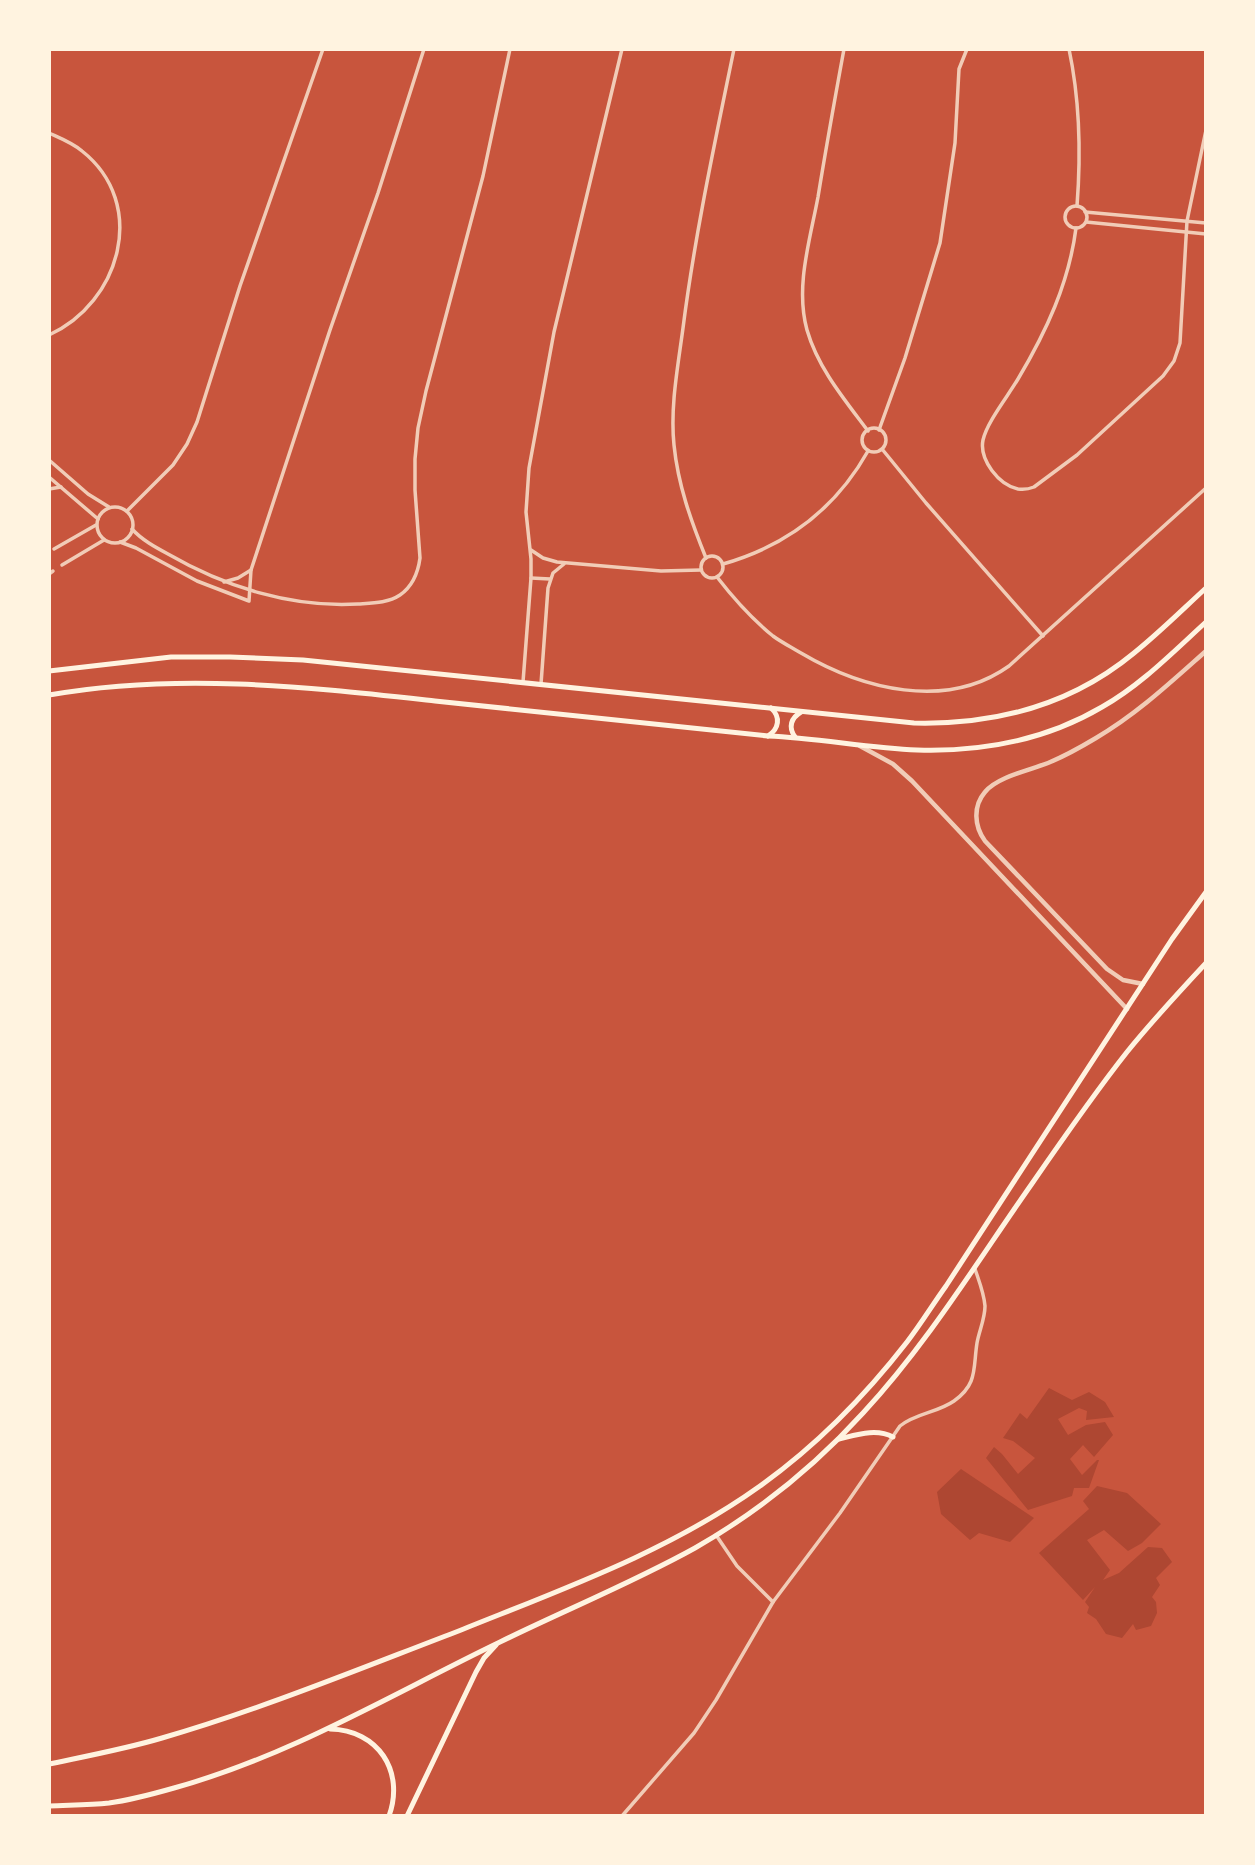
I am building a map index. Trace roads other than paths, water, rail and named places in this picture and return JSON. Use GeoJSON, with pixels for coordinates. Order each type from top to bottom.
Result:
{"type":"FeatureCollection","features":[{"type":"Feature","properties":{"kind":"main road"},"geometry":{"type":"LineString","coordinates":[[49,671],[171,657],[303,660],[914,723],[943,723],[982,720],[1030,709],[1067,695],[1110,671],[1133,654],[1206,588]]}},
{"type":"Feature","properties":{"kind":"main road"},"geometry":{"type":"LineString","coordinates":[[49,695],[177,682],[283,685],[795,737],[859,746],[915,750],[956,749],[994,746],[1051,731],[1103,706],[1127,690],[1206,622]]}},
{"type":"Feature","properties":{"kind":"main road"},"geometry":{"type":"LineString","coordinates":[[768,736],[778,725],[777,716],[771,708]]}},
{"type":"Feature","properties":{"kind":"main road"},"geometry":{"type":"LineString","coordinates":[[795,737],[791,730],[792,721],[804,711]]}},
{"type":"Feature","properties":{"kind":"main road"},"geometry":{"type":"LineString","coordinates":[[49,1764],[176,1734],[254,1708],[455,1632],[616,1567],[700,1525],[760,1486],[846,1413],[910,1339],[1172,939],[1206,892]]}},
{"type":"Feature","properties":{"kind":"main road"},"geometry":{"type":"LineString","coordinates":[[49,1807],[109,1803],[147,1795],[214,1777],[278,1752],[330,1729],[499,1642],[623,1584],[716,1535],[795,1479],[839,1439],[907,1362],[1091,1099],[1162,1010],[1206,963]]}},
{"type":"Feature","properties":{"kind":"main road"},"geometry":{"type":"LineString","coordinates":[[839,1439],[877,1432],[893,1437]]}},
{"type":"Feature","properties":{"kind":"main road"},"geometry":{"type":"LineString","coordinates":[[407,1816],[476,1672],[484,1658],[499,1642]]}},
{"type":"Feature","properties":{"kind":"main road"},"geometry":{"type":"LineString","coordinates":[[330,1729],[346,1730],[361,1736],[375,1746],[385,1759],[392,1774],[394,1790],[389,1816]]}},
{"type":"Feature","properties":{"kind":"street"},"geometry":{"type":"LineString","coordinates":[[127,511],[173,465],[197,422],[240,286],[323,49]]}},
{"type":"Feature","properties":{"kind":"street"},"geometry":{"type":"LineString","coordinates":[[120,542],[189,577],[249,601],[251,570],[424,49]]}},
{"type":"Feature","properties":{"kind":"street"},"geometry":{"type":"LineString","coordinates":[[132,529],[179,561],[225,582],[251,591],[304,602],[340,605],[380,603],[400,595],[415,579],[420,558],[415,490],[418,428],[483,176],[510,49]]}},
{"type":"Feature","properties":{"kind":"street"},"geometry":{"type":"LineString","coordinates":[[523,682],[531,578],[526,512],[528,468],[554,332],[622,49]]}},
{"type":"Feature","properties":{"kind":"street"},"geometry":{"type":"LineString","coordinates":[[706,558],[689,514],[678,474],[673,442],[674,412],[691,263],[734,49]]}},
{"type":"Feature","properties":{"kind":"street"},"geometry":{"type":"LineString","coordinates":[[844,49],[805,265],[803,308],[815,352],[835,387],[868,430]]}},
{"type":"Feature","properties":{"kind":"street"},"geometry":{"type":"LineString","coordinates":[[879,430],[909,348],[940,243],[955,143],[959,69],[967,49]]}},
{"type":"Feature","properties":{"kind":"street"},"geometry":{"type":"LineString","coordinates":[[1069,49],[1078,106],[1080,170],[1077,206]]}},
{"type":"Feature","properties":{"kind":"street"},"geometry":{"type":"LineString","coordinates":[[1076,228],[1058,300],[1031,357],[990,425],[983,442],[984,457],[992,470],[1008,485],[1017,489],[1042,483],[1170,369],[1180,343],[1187,220],[1206,130]]}},
{"type":"Feature","properties":{"kind":"street"},"geometry":{"type":"LineString","coordinates":[[49,133],[82,151],[100,170],[113,192],[120,223],[117,256],[102,290],[77,318],[49,335]]}},
{"type":"Feature","properties":{"kind":"street"},"geometry":{"type":"LineString","coordinates":[[1086,212],[1086,222],[1082,227],[1076,228],[1067,224],[1065,218],[1070,208],[1077,206],[1086,212],[1206,223]]}},
{"type":"Feature","properties":{"kind":"street"},"geometry":{"type":"LineString","coordinates":[[1086,222],[1206,234]]}},
{"type":"Feature","properties":{"kind":"street"},"geometry":{"type":"LineString","coordinates":[[868,430],[879,430],[885,436],[882,449],[868,451],[863,445],[862,441],[868,430]]}},
{"type":"Feature","properties":{"kind":"street"},"geometry":{"type":"LineString","coordinates":[[882,449],[1043,636]]}},
{"type":"Feature","properties":{"kind":"street"},"geometry":{"type":"LineString","coordinates":[[723,564],[762,551],[808,523],[828,506],[845,486],[868,451]]}},
{"type":"Feature","properties":{"kind":"street"},"geometry":{"type":"LineString","coordinates":[[49,460],[88,494],[109,508]]}},
{"type":"Feature","properties":{"kind":"street"},"geometry":{"type":"LineString","coordinates":[[49,477],[98,519]]}},
{"type":"Feature","properties":{"kind":"street"},"geometry":{"type":"LineString","coordinates":[[49,489],[61,487]]}},
{"type":"Feature","properties":{"kind":"street"},"geometry":{"type":"LineString","coordinates":[[717,577],[742,608],[775,638],[835,671],[856,680],[894,688],[942,691],[975,684],[1000,673],[1206,488]]}},
{"type":"Feature","properties":{"kind":"street"},"geometry":{"type":"LineString","coordinates":[[119,507],[127,511],[132,519],[132,529],[128,537],[120,542],[111,543],[104,540],[96,525],[101,513],[109,508],[119,507]]}},
{"type":"Feature","properties":{"kind":"street"},"geometry":{"type":"LineString","coordinates":[[54,550],[96,525]]}},
{"type":"Feature","properties":{"kind":"street"},"geometry":{"type":"LineString","coordinates":[[62,565],[104,540]]}},
{"type":"Feature","properties":{"kind":"street"},"geometry":{"type":"LineString","coordinates":[[530,548],[543,558],[566,563],[662,571],[701,570]]}},
{"type":"Feature","properties":{"kind":"street"},"geometry":{"type":"LineString","coordinates":[[709,556],[718,557],[723,564],[723,571],[717,577],[708,578],[701,570],[702,563],[709,556]]}},
{"type":"Feature","properties":{"kind":"street"},"geometry":{"type":"LineString","coordinates":[[541,684],[550,579],[556,570],[566,563]]}},
{"type":"Feature","properties":{"kind":"street"},"geometry":{"type":"LineString","coordinates":[[225,582],[239,578],[251,570]]}},
{"type":"Feature","properties":{"kind":"street"},"geometry":{"type":"LineString","coordinates":[[531,578],[550,579]]}},
{"type":"Feature","properties":{"kind":"street"},"geometry":{"type":"LineString","coordinates":[[1144,984],[1123,980],[1107,970],[982,837],[976,821],[978,803],[989,787],[1052,761],[1096,738],[1137,711],[1206,651]]}},
{"type":"Feature","properties":{"kind":"street"},"geometry":{"type":"LineString","coordinates":[[859,746],[893,764],[912,780],[1128,1009]]}},
{"type":"Feature","properties":{"kind":"street"},"geometry":{"type":"LineString","coordinates":[[622,1816],[694,1734],[773,1602],[840,1513],[900,1426],[908,1420],[946,1406],[967,1388],[975,1371],[977,1344],[985,1306],[974,1268]]}},
{"type":"Feature","properties":{"kind":"street"},"geometry":{"type":"LineString","coordinates":[[716,1535],[737,1566],[773,1602]]}}]}
